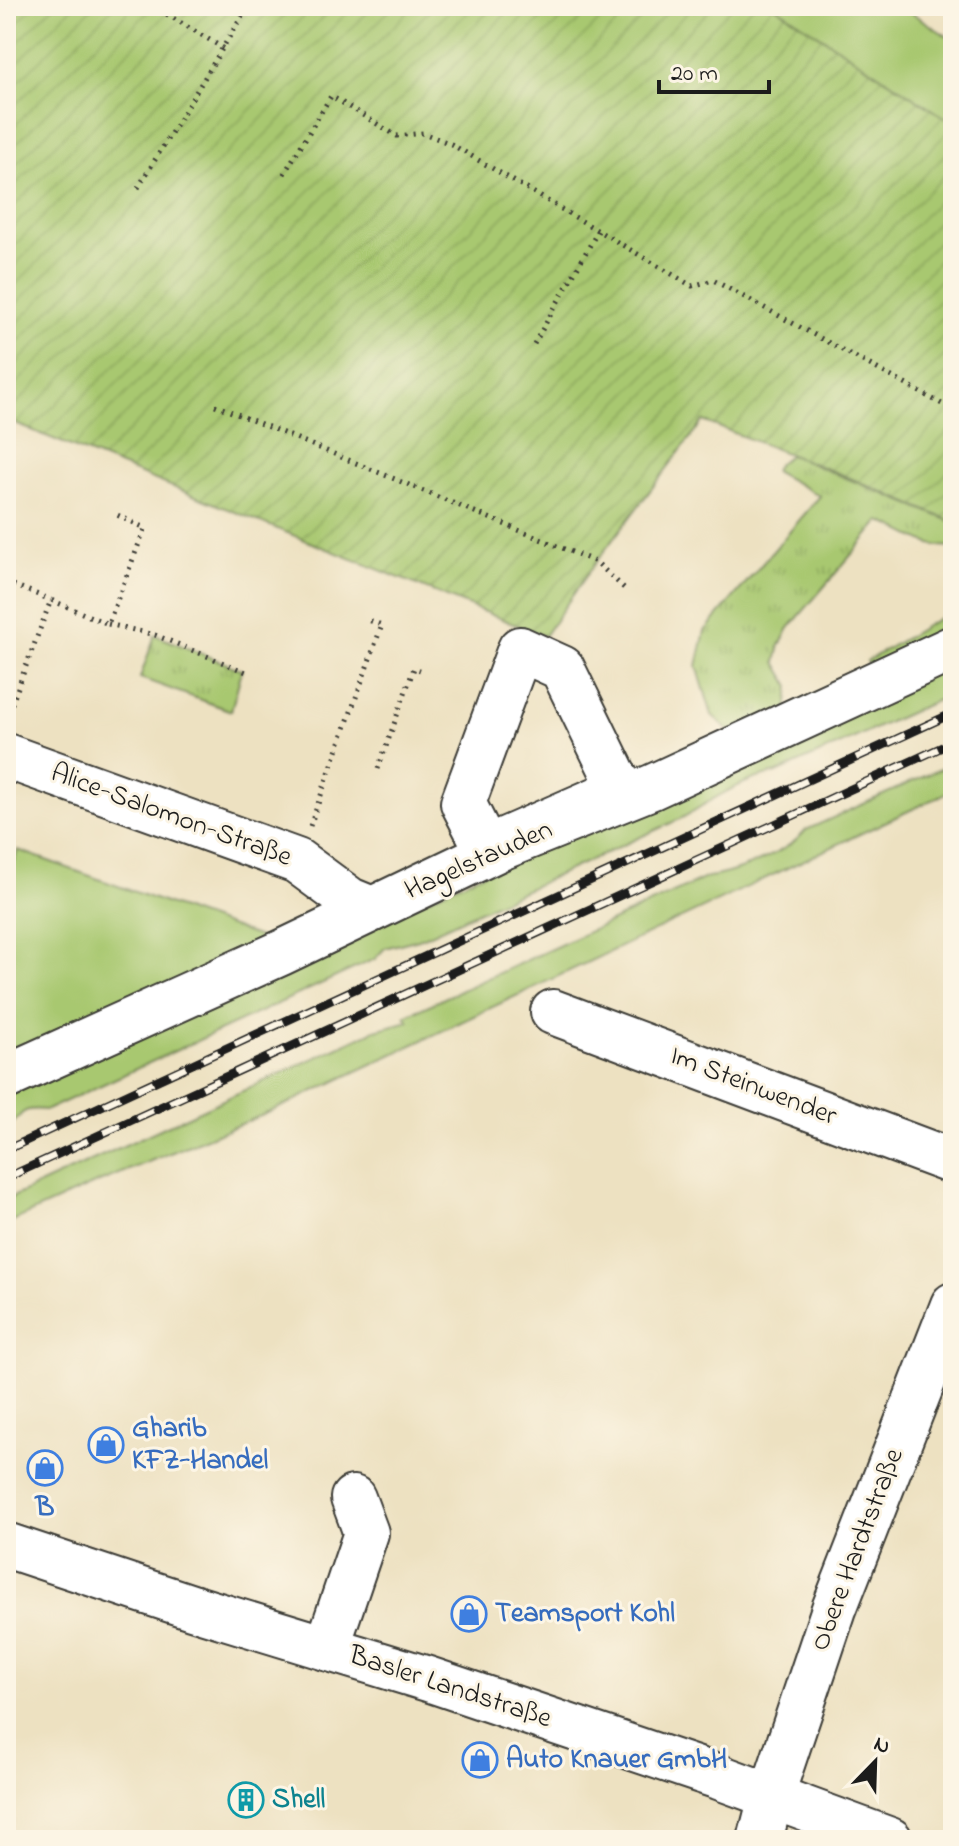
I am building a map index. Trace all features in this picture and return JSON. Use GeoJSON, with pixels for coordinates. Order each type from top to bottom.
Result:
{"type":"FeatureCollection","features":[{"type":"Feature","properties":{"kind":"street","name":"Hagelstauden"},"geometry":{"type":"LineString","coordinates":[[6,1077],[498,849],[652,787],[953,648]]}},
{"type":"Feature","properties":{"kind":"street","name":"Alice-Salomon-Straße"},"geometry":{"type":"LineString","coordinates":[[6,756],[297,861],[350,900],[372,909]]}},
{"type":"Feature","properties":{"kind":"street","name":"Im Steinwender"},"geometry":{"type":"LineString","coordinates":[[553,1012],[953,1162]]}},
{"type":"Feature","properties":{"kind":"street","name":"Obere Hardtstraße"},"geometry":{"type":"LineString","coordinates":[[760,1840],[771,1797],[839,1595],[953,1305]]}},
{"type":"Feature","properties":{"kind":"street"},"geometry":{"type":"LineString","coordinates":[[327,1648],[366,1533],[353,1498]]}},
{"type":"Feature","properties":{"kind":"street","name":"Basler Landstraße"},"geometry":{"type":"LineString","coordinates":[[6,1545],[457,1689],[719,1777],[890,1840]]}},
{"type":"Feature","properties":{"kind":"path"},"geometry":{"type":"LineString","coordinates":[[153,6],[223,48]]}},
{"type":"Feature","properties":{"kind":"path"},"geometry":{"type":"LineString","coordinates":[[138,188],[248,6]]}},
{"type":"Feature","properties":{"kind":"path"},"geometry":{"type":"LineString","coordinates":[[284,174],[331,96],[397,136],[423,133],[451,144],[692,286],[713,280],[953,410]]}},
{"type":"Feature","properties":{"kind":"path"},"geometry":{"type":"LineString","coordinates":[[6,157],[15,139]]}},
{"type":"Feature","properties":{"kind":"path"},"geometry":{"type":"LineString","coordinates":[[534,344],[598,231]]}},
{"type":"Feature","properties":{"kind":"path"},"geometry":{"type":"LineString","coordinates":[[215,405],[596,562],[624,588]]}},
{"type":"Feature","properties":{"kind":"path"},"geometry":{"type":"LineString","coordinates":[[108,624],[145,528],[115,514]]}},
{"type":"Feature","properties":{"kind":"path"},"geometry":{"type":"LineString","coordinates":[[6,582],[108,624],[155,635],[251,674]]}},
{"type":"Feature","properties":{"kind":"path"},"geometry":{"type":"LineString","coordinates":[[6,720],[51,600]]}},
{"type":"Feature","properties":{"kind":"path"},"geometry":{"type":"LineString","coordinates":[[297,861],[382,625],[368,620]]}},
{"type":"Feature","properties":{"kind":"path"},"geometry":{"type":"LineString","coordinates":[[378,766],[414,668],[420,670]]}},
{"type":"Feature","properties":{"kind":"green space"},"geometry":{"type":"Polygon","coordinates":[[[6,6],[774,6],[953,123],[953,522],[703,421],[544,636],[6,420],[6,6]]]}},
{"type":"Feature","properties":{"kind":"green space"},"geometry":{"type":"Polygon","coordinates":[[[774,6],[901,6],[953,40],[953,123],[774,6]]]}},
{"type":"Feature","properties":{"kind":"green space"},"geometry":{"type":"Polygon","coordinates":[[[790,455],[953,522],[953,546],[925,542],[880,521],[789,628],[780,645],[776,662],[790,686],[787,711],[735,737],[712,715],[697,666],[705,631],[820,496],[774,471],[778,463],[790,455]]]}},
{"type":"Feature","properties":{"kind":"green space"},"geometry":{"type":"Polygon","coordinates":[[[953,610],[953,693],[777,773],[740,785],[684,817],[419,939],[385,948],[375,959],[47,1110],[25,1111],[6,1130],[6,1091],[882,691],[867,661],[953,610]]]}},
{"type":"Feature","properties":{"kind":"green space"},"geometry":{"type":"Polygon","coordinates":[[[155,635],[242,670],[231,711],[140,678],[155,635]]]}},
{"type":"Feature","properties":{"kind":"green space"},"geometry":{"type":"Polygon","coordinates":[[[953,763],[953,790],[270,1112],[6,1224],[6,1200],[375,1030],[409,1021],[405,1016],[708,877],[761,860],[788,846],[806,830],[953,763]]]}},
{"type":"Feature","properties":{"kind":"green space"},"geometry":{"type":"Polygon","coordinates":[[[18,850],[271,941],[6,1060],[6,879],[18,850]]]}},
{"type":"Feature","properties":{"kind":"railway"},"geometry":{"type":"LineString","coordinates":[[6,1150],[953,713]]}},
{"type":"Feature","properties":{"kind":"railway"},"geometry":{"type":"LineString","coordinates":[[6,1178],[953,742]]}},
{"type":"Feature","properties":{"kind":"place","name":"Gharib KFZ-Handel"},"geometry":{"type":"Point","coordinates":[106,1445]}},
{"type":"Feature","properties":{"kind":"place","name":"B"},"geometry":{"type":"Point","coordinates":[45,1468]}},
{"type":"Feature","properties":{"kind":"place","name":"Teamsport Kohl"},"geometry":{"type":"Point","coordinates":[469,1614]}},
{"type":"Feature","properties":{"kind":"place","name":"Auto Knauer GmbH"},"geometry":{"type":"Point","coordinates":[480,1760]}},
{"type":"Feature","properties":{"kind":"place","name":"Shell"},"geometry":{"type":"Point","coordinates":[246,1800]}}]}
